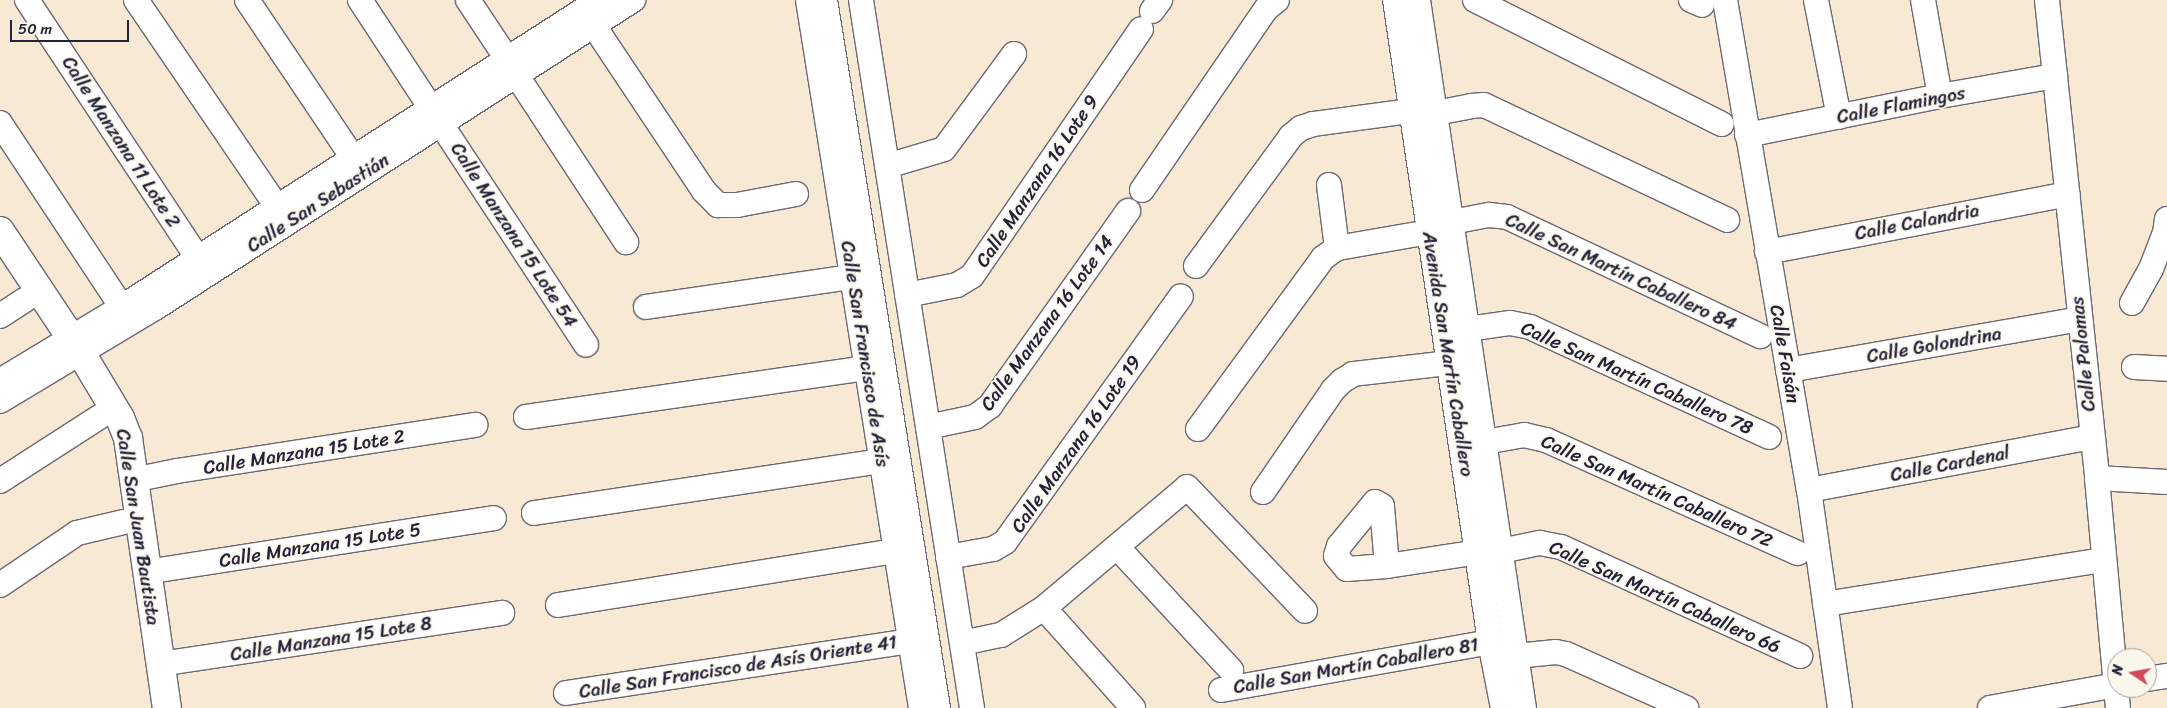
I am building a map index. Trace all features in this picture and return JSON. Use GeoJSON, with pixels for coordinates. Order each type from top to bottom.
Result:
{"type":"FeatureCollection","features":[{"type":"Feature","properties":{"kind":"main road","name":"Calle San Francisco de Asís"},"geometry":{"type":"LineString","coordinates":[[823,0],[936,708]]}},
{"type":"Feature","properties":{"kind":"main road","name":"Calle San Francisco de Asís"},"geometry":{"type":"LineString","coordinates":[[841,0],[954,708]]}},
{"type":"Feature","properties":{"kind":"main road","name":"Calle San Juan Bautista"},"geometry":{"type":"LineString","coordinates":[[0,231],[68,350],[101,416],[113,446],[151,708]]}},
{"type":"Feature","properties":{"kind":"main road","name":"Calle San Juan Bautista"},"geometry":{"type":"LineString","coordinates":[[0,260],[25,300],[68,350],[120,418],[128,438],[167,708]]}},
{"type":"Feature","properties":{"kind":"street","name":"Calle Manzana 11 Lote 2"},"geometry":{"type":"LineString","coordinates":[[27,0],[198,258]]}},
{"type":"Feature","properties":{"kind":"street"},"geometry":{"type":"LineString","coordinates":[[136,0],[277,207]]}},
{"type":"Feature","properties":{"kind":"street"},"geometry":{"type":"LineString","coordinates":[[247,0],[353,158]]}},
{"type":"Feature","properties":{"kind":"street","name":"Calle Manzana 15 Lote 54"},"geometry":{"type":"LineString","coordinates":[[360,0],[586,345]]}},
{"type":"Feature","properties":{"kind":"street"},"geometry":{"type":"LineString","coordinates":[[468,0],[626,242]]}},
{"type":"Feature","properties":{"kind":"street","name":"Calle San Sebastián"},"geometry":{"type":"LineString","coordinates":[[0,381],[155,308],[436,116],[512,67],[588,9],[633,0]]}},
{"type":"Feature","properties":{"kind":"street","name":"Calle San Francisco de Asís"},"geometry":{"type":"LineString","coordinates":[[808,0],[921,708]]}},
{"type":"Feature","properties":{"kind":"street"},"geometry":{"type":"LineString","coordinates":[[861,0],[972,708]]}},
{"type":"Feature","properties":{"kind":"street"},"geometry":{"type":"LineString","coordinates":[[1142,190],[1266,9],[1277,0]]}},
{"type":"Feature","properties":{"kind":"street","name":"Avenida San Martín Caballero"},"geometry":{"type":"LineString","coordinates":[[1395,0],[1448,363],[1489,552],[1516,656],[1524,708]]}},
{"type":"Feature","properties":{"kind":"street","name":"Avenida San Martín Caballero"},"geometry":{"type":"LineString","coordinates":[[1418,0],[1485,442],[1490,642],[1504,708]]}},
{"type":"Feature","properties":{"kind":"street"},"geometry":{"type":"LineString","coordinates":[[1475,0],[1722,124]]}},
{"type":"Feature","properties":{"kind":"street","name":"Calle Faisán"},"geometry":{"type":"LineString","coordinates":[[1725,0],[1809,490],[1840,708]]}},
{"type":"Feature","properties":{"kind":"street"},"geometry":{"type":"LineString","coordinates":[[1816,0],[1839,117]]}},
{"type":"Feature","properties":{"kind":"street"},"geometry":{"type":"LineString","coordinates":[[1924,0],[1940,96]]}},
{"type":"Feature","properties":{"kind":"street","name":"Calle Palomas"},"geometry":{"type":"LineString","coordinates":[[2047,0],[2097,478],[2113,648]]}},
{"type":"Feature","properties":{"kind":"street"},"geometry":{"type":"LineString","coordinates":[[588,9],[704,191],[718,205],[737,205],[796,194]]}},
{"type":"Feature","properties":{"kind":"street","name":"Calle Manzana 16 Lote 9"},"geometry":{"type":"LineString","coordinates":[[907,295],[957,285],[972,276],[1151,13]]}},
{"type":"Feature","properties":{"kind":"street"},"geometry":{"type":"LineString","coordinates":[[887,166],[944,149],[1014,54]]}},
{"type":"Feature","properties":{"kind":"street","name":"Calle Flamingos"},"geometry":{"type":"LineString","coordinates":[[1747,135],[1940,96],[2055,76]]}},
{"type":"Feature","properties":{"kind":"street"},"geometry":{"type":"LineString","coordinates":[[1436,113],[1484,105],[1727,220]]}},
{"type":"Feature","properties":{"kind":"street"},"geometry":{"type":"LineString","coordinates":[[1196,266],[1292,136],[1301,128],[1313,124],[1410,111]]}},
{"type":"Feature","properties":{"kind":"street","name":"Calle San Sebastián"},"geometry":{"type":"LineString","coordinates":[[0,401],[122,307],[353,158],[436,116]]}},
{"type":"Feature","properties":{"kind":"street"},"geometry":{"type":"LineString","coordinates":[[0,123],[122,307]]}},
{"type":"Feature","properties":{"kind":"street"},"geometry":{"type":"LineString","coordinates":[[1329,185],[1337,248]]}},
{"type":"Feature","properties":{"kind":"street","name":"Calle Calandria"},"geometry":{"type":"LineString","coordinates":[[1767,252],[2067,194]]}},
{"type":"Feature","properties":{"kind":"street","name":"Calle Manzana 16 Lote 14"},"geometry":{"type":"LineString","coordinates":[[928,427],[975,417],[990,406],[1128,212]]}},
{"type":"Feature","properties":{"kind":"street","name":"Calle San Martín Caballero 84"},"geometry":{"type":"LineString","coordinates":[[1452,222],[1489,215],[1507,217],[1760,336]]}},
{"type":"Feature","properties":{"kind":"street"},"geometry":{"type":"LineString","coordinates":[[2132,303],[2151,269],[2166,228]]}},
{"type":"Feature","properties":{"kind":"street"},"geometry":{"type":"LineString","coordinates":[[1198,429],[1323,258],[1337,248],[1429,232]]}},
{"type":"Feature","properties":{"kind":"street"},"geometry":{"type":"LineString","coordinates":[[646,307],[852,277]]}},
{"type":"Feature","properties":{"kind":"street","name":"Calle Manzana 16 Lote 19"},"geometry":{"type":"LineString","coordinates":[[948,557],[993,549],[1005,542],[1181,296]]}},
{"type":"Feature","properties":{"kind":"street"},"geometry":{"type":"LineString","coordinates":[[0,316],[25,300]]}},
{"type":"Feature","properties":{"kind":"street","name":"Calle Golondrina"},"geometry":{"type":"LineString","coordinates":[[1788,370],[2080,319]]}},
{"type":"Feature","properties":{"kind":"street","name":"Calle San Martín Caballero 78"},"geometry":{"type":"LineString","coordinates":[[1444,333],[1510,323],[1530,327],[1769,438]]}},
{"type":"Feature","properties":{"kind":"street"},"geometry":{"type":"LineString","coordinates":[[1263,492],[1333,390],[1342,381],[1353,374],[1448,363]]}},
{"type":"Feature","properties":{"kind":"street"},"geometry":{"type":"LineString","coordinates":[[2134,366],[2167,369]]}},
{"type":"Feature","properties":{"kind":"street"},"geometry":{"type":"LineString","coordinates":[[526,417],[867,368]]}},
{"type":"Feature","properties":{"kind":"street"},"geometry":{"type":"LineString","coordinates":[[0,481],[101,416]]}},
{"type":"Feature","properties":{"kind":"street","name":"Calle Manzana 15 Lote 2"},"geometry":{"type":"LineString","coordinates":[[133,480],[178,471],[475,425]]}},
{"type":"Feature","properties":{"kind":"street","name":"Calle San Martín Caballero 72"},"geometry":{"type":"LineString","coordinates":[[1485,442],[1524,435],[1546,440],[1798,553]]}},
{"type":"Feature","properties":{"kind":"street","name":"Calle Cardenal"},"geometry":{"type":"LineString","coordinates":[[1809,490],[2092,437]]}},
{"type":"Feature","properties":{"kind":"street"},"geometry":{"type":"LineString","coordinates":[[534,513],[882,461]]}},
{"type":"Feature","properties":{"kind":"street"},"geometry":{"type":"LineString","coordinates":[[2097,478],[2167,482]]}},
{"type":"Feature","properties":{"kind":"street"},"geometry":{"type":"LineString","coordinates":[[962,643],[1001,635],[1044,608],[1187,487],[1305,611]]}},
{"type":"Feature","properties":{"kind":"street","name":"Calle Manzana 15 Lote 5"},"geometry":{"type":"LineString","coordinates":[[146,572],[494,518]]}},
{"type":"Feature","properties":{"kind":"street"},"geometry":{"type":"LineString","coordinates":[[0,584],[78,533],[124,522]]}},
{"type":"Feature","properties":{"kind":"street","name":"Calle San Martín Caballero 66"},"geometry":{"type":"LineString","coordinates":[[1387,566],[1540,543],[1561,547],[1800,656]]}},
{"type":"Feature","properties":{"kind":"street","name":"Calle San Martín Caballero 81"},"geometry":{"type":"LineString","coordinates":[[1117,547],[1226,680],[1490,642]]}},
{"type":"Feature","properties":{"kind":"street"},"geometry":{"type":"LineString","coordinates":[[558,605],[896,551]]}},
{"type":"Feature","properties":{"kind":"street"},"geometry":{"type":"LineString","coordinates":[[1825,604],[2104,560]]}},
{"type":"Feature","properties":{"kind":"street"},"geometry":{"type":"LineString","coordinates":[[1044,608],[1133,708]]}},
{"type":"Feature","properties":{"kind":"street","name":"Calle Manzana 15 Lote 8"},"geometry":{"type":"LineString","coordinates":[[160,664],[502,613]]}},
{"type":"Feature","properties":{"kind":"street","name":"Calle San Francisco de Asís Oriente 41"},"geometry":{"type":"LineString","coordinates":[[566,693],[910,641]]}},
{"type":"Feature","properties":{"kind":"street"},"geometry":{"type":"LineString","coordinates":[[1516,656],[1556,652],[1566,654],[1686,708]]}},
{"type":"Feature","properties":{"kind":"street"},"geometry":{"type":"LineString","coordinates":[[1990,708],[2107,694]]}}]}
